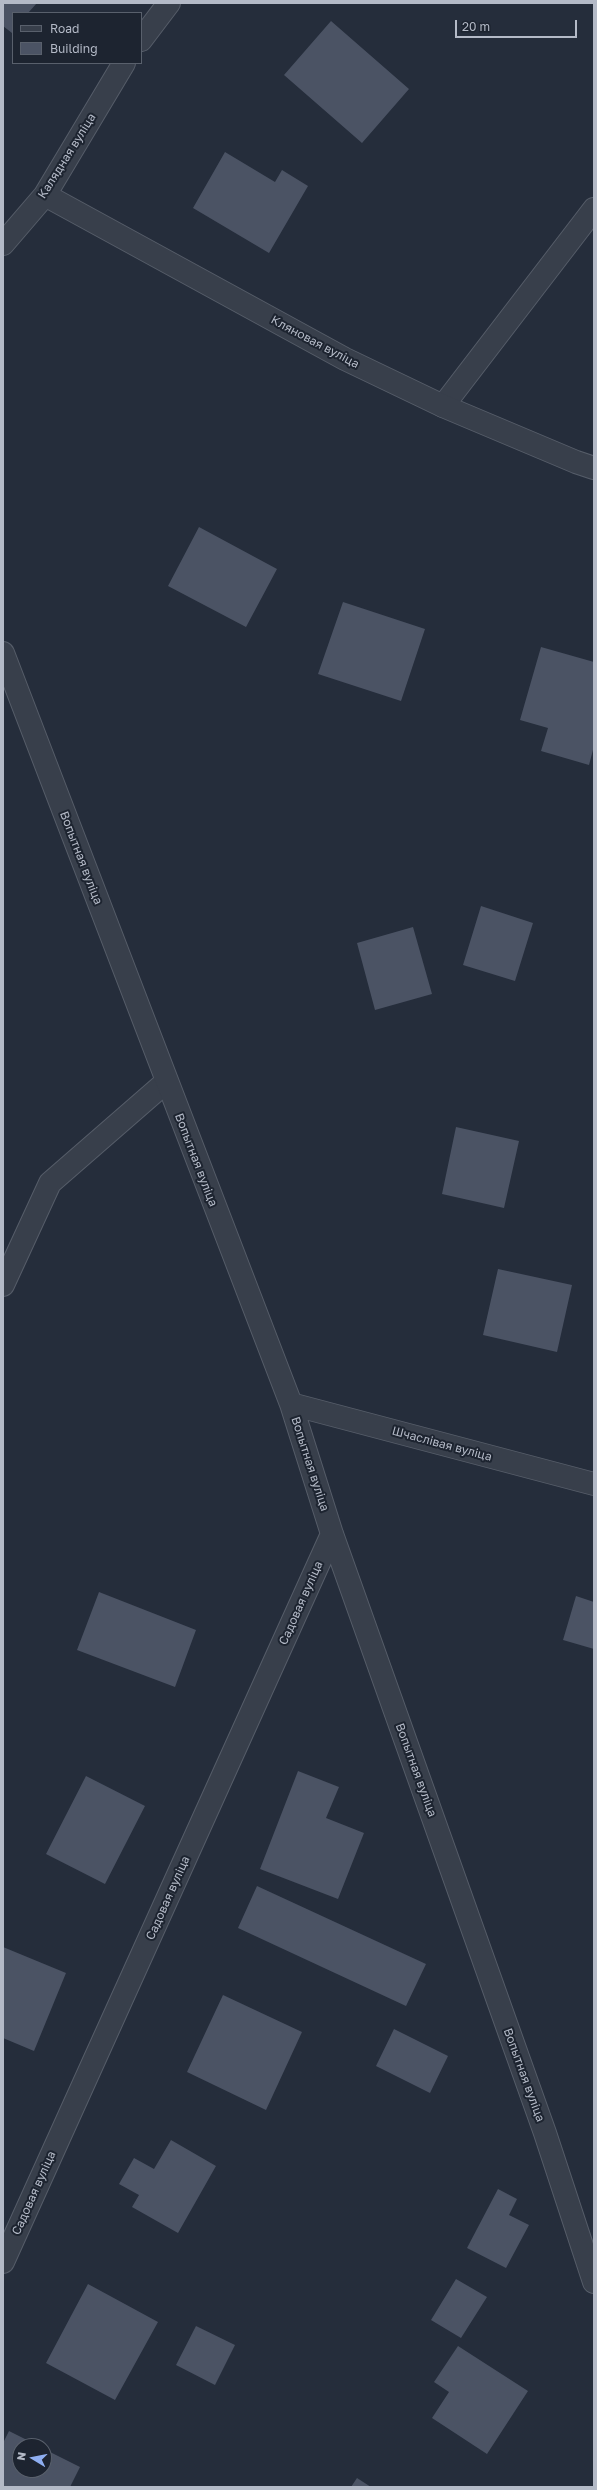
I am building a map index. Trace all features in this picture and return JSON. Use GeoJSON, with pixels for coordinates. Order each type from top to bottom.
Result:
{"type":"FeatureCollection","features":[{"type":"Feature","properties":{"kind":"street"},"geometry":{"type":"LineString","coordinates":[[142,39],[169,3]]}},
{"type":"Feature","properties":{"kind":"street","name":"Калядная вуліца"},"geometry":{"type":"LineString","coordinates":[[3,244],[45,195],[123,64]]}},
{"type":"Feature","properties":{"kind":"street","name":"Кляновая вуліца"},"geometry":{"type":"LineString","coordinates":[[45,195],[345,359],[443,406],[576,462],[594,468]]}},
{"type":"Feature","properties":{"kind":"street"},"geometry":{"type":"LineString","coordinates":[[443,406],[594,210]]}},
{"type":"Feature","properties":{"kind":"street","name":"Вопытная вуліца"},"geometry":{"type":"LineString","coordinates":[[3,653],[166,1082],[291,1404],[332,1534],[545,2133],[594,2282]]}},
{"type":"Feature","properties":{"kind":"street"},"geometry":{"type":"LineString","coordinates":[[3,1285],[50,1183],[166,1082]]}},
{"type":"Feature","properties":{"kind":"street","name":"Шчаслівая вуліца"},"geometry":{"type":"LineString","coordinates":[[291,1404],[594,1484]]}},
{"type":"Feature","properties":{"kind":"street","name":"Садовая вуліца"},"geometry":{"type":"LineString","coordinates":[[3,2262],[332,1534]]}},
{"type":"Feature","properties":{"kind":"building"},"geometry":{"type":"Polygon","coordinates":[[[3,3],[37,3],[29,12],[12,12],[12,33],[3,26],[3,3]]]}},
{"type":"Feature","properties":{"kind":"building"},"geometry":{"type":"Polygon","coordinates":[[[331,21],[409,89],[362,143],[284,75],[331,21]]]}},
{"type":"Feature","properties":{"kind":"building"},"geometry":{"type":"Polygon","coordinates":[[[225,152],[275,182],[282,170],[308,186],[269,253],[193,208],[225,152]]]}},
{"type":"Feature","properties":{"kind":"building"},"geometry":{"type":"Polygon","coordinates":[[[199,527],[277,569],[246,627],[168,586],[199,527]]]}},
{"type":"Feature","properties":{"kind":"building"},"geometry":{"type":"Polygon","coordinates":[[[343,602],[425,629],[401,701],[318,674],[343,602]]]}},
{"type":"Feature","properties":{"kind":"building"},"geometry":{"type":"Polygon","coordinates":[[[541,647],[594,662],[594,746],[589,765],[541,751],[548,728],[520,720],[541,647]]]}},
{"type":"Feature","properties":{"kind":"building"},"geometry":{"type":"Polygon","coordinates":[[[481,906],[533,923],[515,981],[463,965],[481,906]]]}},
{"type":"Feature","properties":{"kind":"building"},"geometry":{"type":"Polygon","coordinates":[[[413,927],[432,994],[375,1010],[357,943],[413,927]]]}},
{"type":"Feature","properties":{"kind":"building"},"geometry":{"type":"Polygon","coordinates":[[[456,1127],[519,1141],[504,1208],[442,1194],[456,1127]]]}},
{"type":"Feature","properties":{"kind":"building"},"geometry":{"type":"Polygon","coordinates":[[[498,1269],[572,1285],[557,1352],[483,1335],[498,1269]]]}},
{"type":"Feature","properties":{"kind":"building"},"geometry":{"type":"Polygon","coordinates":[[[99,1592],[196,1630],[175,1687],[77,1650],[99,1592]]]}},
{"type":"Feature","properties":{"kind":"building"},"geometry":{"type":"Polygon","coordinates":[[[576,1596],[594,1602],[594,1649],[563,1640],[576,1596]]]}},
{"type":"Feature","properties":{"kind":"building"},"geometry":{"type":"Polygon","coordinates":[[[298,1771],[339,1787],[326,1818],[364,1833],[338,1899],[260,1869],[298,1771]]]}},
{"type":"Feature","properties":{"kind":"building"},"geometry":{"type":"Polygon","coordinates":[[[86,1776],[145,1806],[105,1884],[46,1854],[86,1776]]]}},
{"type":"Feature","properties":{"kind":"building"},"geometry":{"type":"Polygon","coordinates":[[[257,1886],[426,1964],[406,2006],[238,1928],[257,1886]]]}},
{"type":"Feature","properties":{"kind":"building"},"geometry":{"type":"Polygon","coordinates":[[[3,1947],[66,1973],[34,2051],[3,2038],[3,1947]]]}},
{"type":"Feature","properties":{"kind":"building"},"geometry":{"type":"Polygon","coordinates":[[[223,1995],[302,2032],[266,2110],[187,2072],[223,1995]]]}},
{"type":"Feature","properties":{"kind":"building"},"geometry":{"type":"Polygon","coordinates":[[[394,2029],[448,2056],[430,2093],[376,2066],[394,2029]]]}},
{"type":"Feature","properties":{"kind":"building"},"geometry":{"type":"Polygon","coordinates":[[[171,2140],[216,2166],[178,2233],[132,2207],[139,2195],[119,2184],[134,2158],[154,2169],[171,2140]]]}},
{"type":"Feature","properties":{"kind":"building"},"geometry":{"type":"Polygon","coordinates":[[[498,2189],[517,2199],[509,2215],[529,2225],[506,2268],[467,2248],[498,2189]]]}},
{"type":"Feature","properties":{"kind":"building"},"geometry":{"type":"Polygon","coordinates":[[[456,2279],[487,2297],[461,2338],[431,2320],[456,2279]]]}},
{"type":"Feature","properties":{"kind":"building"},"geometry":{"type":"Polygon","coordinates":[[[88,2284],[158,2322],[115,2400],[46,2363],[88,2284]]]}},
{"type":"Feature","properties":{"kind":"building"},"geometry":{"type":"Polygon","coordinates":[[[196,2326],[235,2345],[215,2385],[176,2365],[196,2326]]]}},
{"type":"Feature","properties":{"kind":"building"},"geometry":{"type":"Polygon","coordinates":[[[458,2346],[528,2391],[487,2454],[432,2418],[449,2392],[434,2382],[458,2346]]]}},
{"type":"Feature","properties":{"kind":"building"},"geometry":{"type":"Polygon","coordinates":[[[9,2431],[23,2438],[12,2438],[12,2478],[52,2478],[52,2453],[80,2467],[70,2487],[3,2487],[3,2443],[9,2431]]]}},
{"type":"Feature","properties":{"kind":"building"},"geometry":{"type":"Polygon","coordinates":[[[357,2478],[371,2487],[351,2487],[357,2478]]]}}]}
